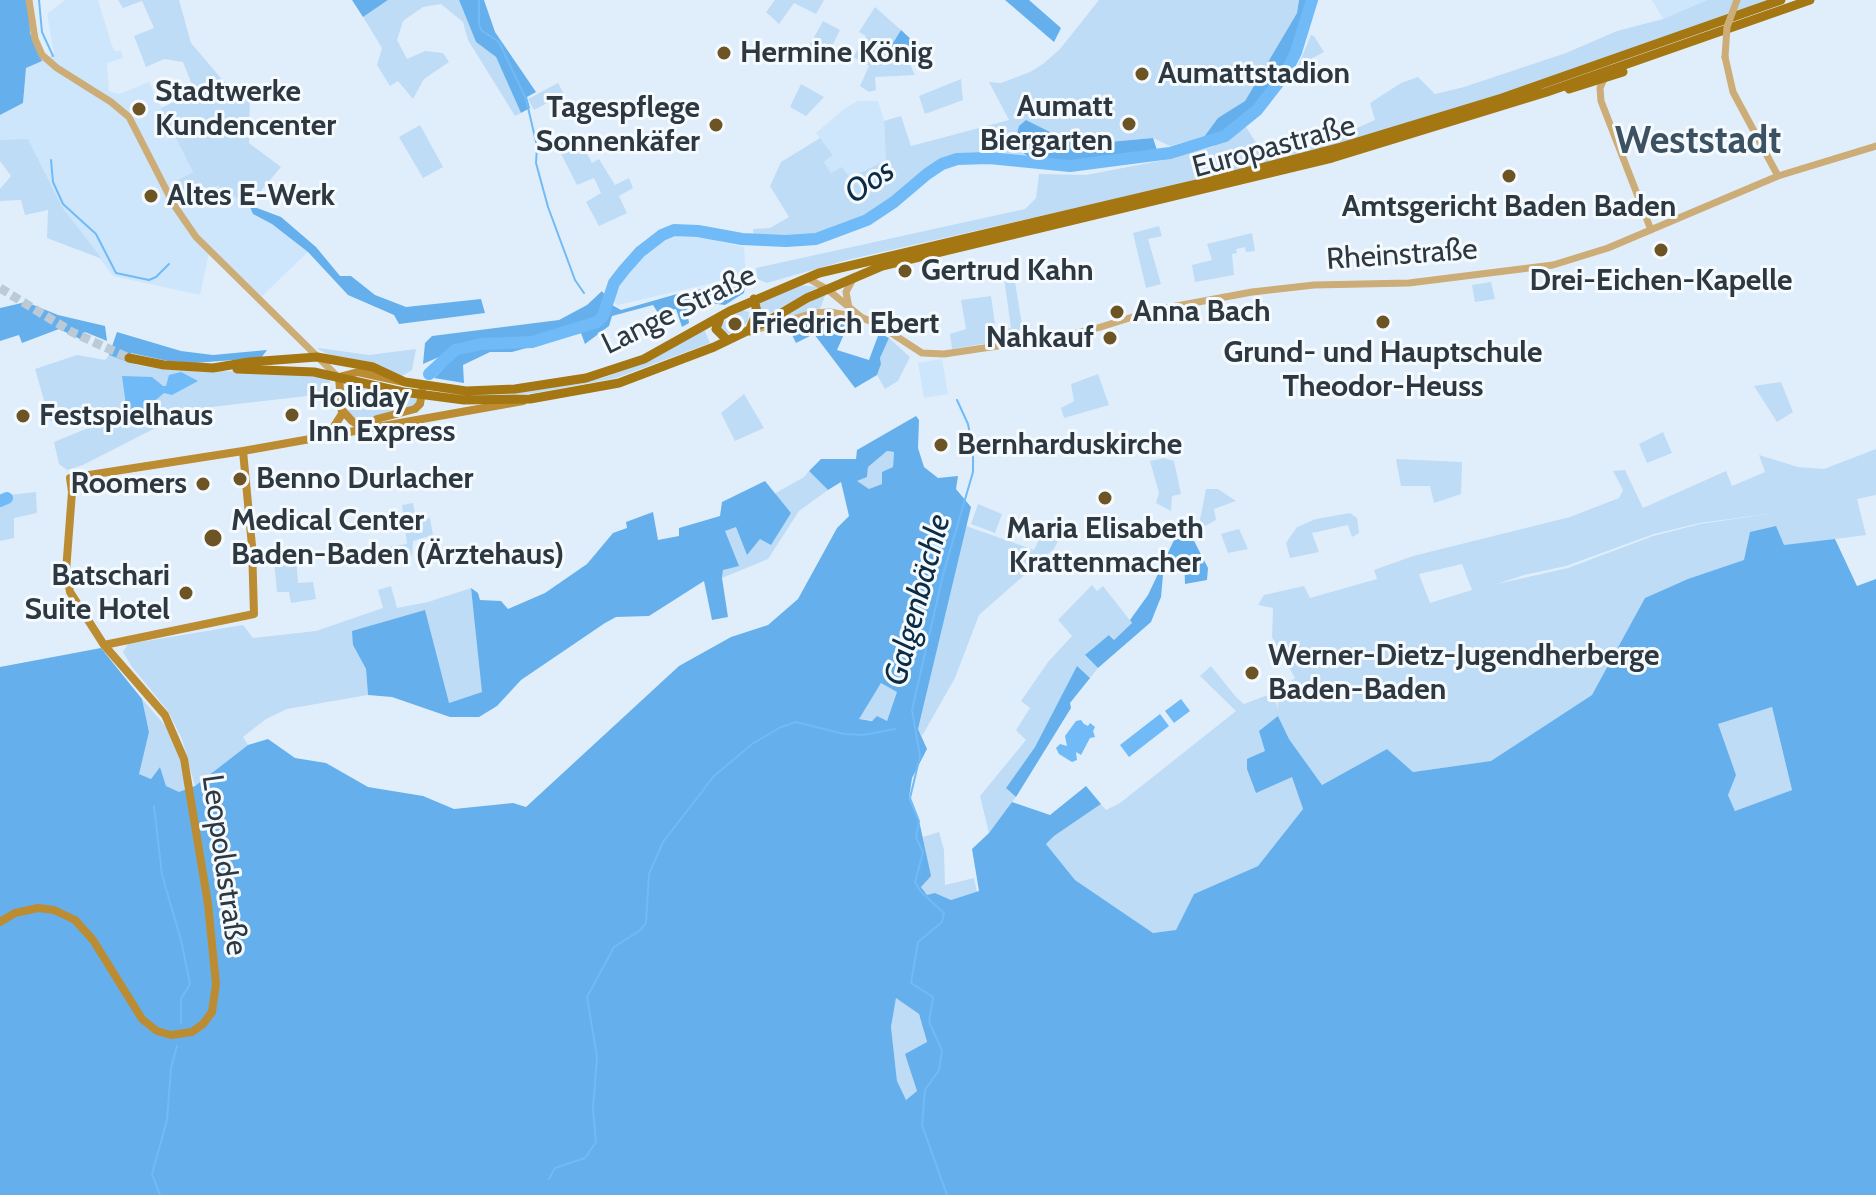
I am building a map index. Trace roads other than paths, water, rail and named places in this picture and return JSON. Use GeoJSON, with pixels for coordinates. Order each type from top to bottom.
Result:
{"type":"FeatureCollection","features":[{"type":"Feature","properties":{"kind":"main road","name":"Europastraße"},"geometry":{"type":"LineString","coordinates":[[806,277],[861,261],[1214,180],[1341,147],[1502,98],[1781,0]]}},
{"type":"Feature","properties":{"kind":"main road","name":"Europastraße"},"geometry":{"type":"LineString","coordinates":[[749,331],[856,275],[928,254],[1332,158],[1547,92],[1810,0]]}},
{"type":"Feature","properties":{"kind":"main road"},"geometry":{"type":"LineString","coordinates":[[1547,92],[1581,87],[1604,79],[1659,58],[1672,48]]}},
{"type":"Feature","properties":{"kind":"main road","name":"Lange Straße"},"geometry":{"type":"LineString","coordinates":[[226,367],[249,362],[317,357],[373,367],[422,391],[536,387],[603,374],[656,353],[723,314],[806,277]]}},
{"type":"Feature","properties":{"kind":"main road"},"geometry":{"type":"LineString","coordinates":[[749,331],[757,306],[754,299]]}},
{"type":"Feature","properties":{"kind":"main road"},"geometry":{"type":"LineString","coordinates":[[741,305],[751,310],[755,318]]}},
{"type":"Feature","properties":{"kind":"main road"},"geometry":{"type":"LineString","coordinates":[[723,314],[716,329],[727,340]]}},
{"type":"Feature","properties":{"kind":"main road","name":"Lange Straße"},"geometry":{"type":"LineString","coordinates":[[70,478],[511,405],[625,382],[749,331]]}},
{"type":"Feature","properties":{"kind":"main road"},"geometry":{"type":"LineString","coordinates":[[129,358],[172,366],[289,369],[339,377],[342,410],[333,428],[316,438]]}},
{"type":"Feature","properties":{"kind":"main road","name":"Lange Straße"},"geometry":{"type":"LineString","coordinates":[[339,377],[358,372],[405,382]]}},
{"type":"Feature","properties":{"kind":"main road","name":"Lange Straße"},"geometry":{"type":"LineString","coordinates":[[339,377],[464,400],[530,399]]}},
{"type":"Feature","properties":{"kind":"main road"},"geometry":{"type":"LineString","coordinates":[[342,410],[365,429],[377,419],[415,409],[422,391]]}},
{"type":"Feature","properties":{"kind":"main road"},"geometry":{"type":"LineString","coordinates":[[104,645],[254,614],[252,546],[243,451]]}},
{"type":"Feature","properties":{"kind":"main road","name":"Leopoldstraße"},"geometry":{"type":"LineString","coordinates":[[0,922],[15,913],[38,908],[75,920],[93,940],[142,1019],[157,1031],[171,1035],[192,1032],[212,1012],[216,984],[208,904],[184,759],[172,727],[157,704],[104,645],[70,592],[66,571],[72,492],[70,478]]}},
{"type":"Feature","properties":{"kind":"street"},"geometry":{"type":"LineString","coordinates":[[29,0],[35,39],[42,55],[129,117],[174,205],[196,237],[339,377]]}},
{"type":"Feature","properties":{"kind":"street"},"geometry":{"type":"LineString","coordinates":[[1737,0],[1727,27],[1725,57],[1733,92],[1778,176]]}},
{"type":"Feature","properties":{"kind":"street"},"geometry":{"type":"LineString","coordinates":[[1604,79],[1600,88],[1601,101],[1651,230]]}},
{"type":"Feature","properties":{"kind":"street"},"geometry":{"type":"LineString","coordinates":[[1581,87],[1601,101]]}},
{"type":"Feature","properties":{"kind":"street","name":"Rheinstraße"},"geometry":{"type":"LineString","coordinates":[[917,351],[944,354],[1058,337],[1155,310],[1252,292],[1314,285],[1409,283],[1553,265],[1588,256],[1778,176],[1876,146]]}},
{"type":"Feature","properties":{"kind":"street"},"geometry":{"type":"LineString","coordinates":[[849,308],[846,292],[856,275]]}},
{"type":"Feature","properties":{"kind":"street","name":"Lange Straße"},"geometry":{"type":"LineString","coordinates":[[806,277],[827,289],[863,318],[892,331],[917,351]]}},
{"type":"Feature","properties":{"kind":"street","name":"Lange Straße"},"geometry":{"type":"LineString","coordinates":[[749,331],[819,312],[863,318]]}},
{"type":"Feature","properties":{"kind":"waterway"},"geometry":{"type":"LineString","coordinates":[[39,0],[42,32],[53,56]]}},
{"type":"Feature","properties":{"kind":"waterway"},"geometry":{"type":"LineString","coordinates":[[479,0],[481,30],[499,42],[526,99],[537,146],[536,163],[548,207],[575,280],[584,293]]}},
{"type":"Feature","properties":{"kind":"waterway","name":"Oos"},"geometry":{"type":"LineString","coordinates":[[429,374],[455,350],[481,344],[532,342],[597,322],[603,316],[614,283],[624,270],[640,252],[674,230],[742,239],[816,239],[867,220],[927,174],[957,159],[989,158],[1070,166],[1170,153],[1225,136],[1257,110],[1285,74],[1296,52],[1312,0]]}},
{"type":"Feature","properties":{"kind":"waterway"},"geometry":{"type":"LineString","coordinates":[[51,160],[53,182],[63,204],[96,234],[116,273],[149,280],[169,264]]}},
{"type":"Feature","properties":{"kind":"waterway","name":"Galgenbächle"},"geometry":{"type":"LineString","coordinates":[[947,1195],[922,1125],[925,1090],[939,1070],[942,1050],[929,1022],[933,997],[911,983],[918,942],[942,922],[944,913],[921,892],[915,882],[923,852],[916,838],[919,821],[910,798],[920,756],[912,710],[943,575],[973,472],[968,424],[957,400]]}},
{"type":"Feature","properties":{"kind":"waterway","name":"Oos"},"geometry":{"type":"LineString","coordinates":[[0,501],[7,498]]}},
{"type":"Feature","properties":{"kind":"waterway"},"geometry":{"type":"LineString","coordinates":[[549,1179],[555,1168],[585,1158],[596,1142],[593,1109],[597,1057],[587,997],[614,947],[646,923],[649,874],[663,842],[714,776],[752,744],[781,727],[796,722],[844,734],[863,735],[895,729]]}},
{"type":"Feature","properties":{"kind":"waterway"},"geometry":{"type":"LineString","coordinates":[[154,806],[162,875],[190,984],[181,999],[181,1023]]}},
{"type":"Feature","properties":{"kind":"waterway"},"geometry":{"type":"LineString","coordinates":[[160,1195],[152,1174],[167,1120],[171,1068],[177,1046]]}},
{"type":"Feature","properties":{"kind":"tunnel"},"geometry":{"type":"LineString","coordinates":[[0,288],[72,332],[129,358]]}},
{"type":"Feature","properties":{"kind":"place","name":"Hermine König"},"geometry":{"type":"Point","coordinates":[724,53]}},
{"type":"Feature","properties":{"kind":"place","name":"Aumattstadion"},"geometry":{"type":"Point","coordinates":[1142,74]}},
{"type":"Feature","properties":{"kind":"place","name":"Stadtwerke Kundencenter"},"geometry":{"type":"Point","coordinates":[139,109]}},
{"type":"Feature","properties":{"kind":"place","name":"Aumatt Biergarten"},"geometry":{"type":"Point","coordinates":[1129,124]}},
{"type":"Feature","properties":{"kind":"place","name":"Tagespflege Sonnenkäfer"},"geometry":{"type":"Point","coordinates":[716,125]}},
{"type":"Feature","properties":{"kind":"place","name":"Amtsgericht Baden Baden"},"geometry":{"type":"Point","coordinates":[1509,176]}},
{"type":"Feature","properties":{"kind":"place","name":"Altes E-Werk"},"geometry":{"type":"Point","coordinates":[151,196]}},
{"type":"Feature","properties":{"kind":"place","name":"Drei-Eichen-Kapelle"},"geometry":{"type":"Point","coordinates":[1661,250]}},
{"type":"Feature","properties":{"kind":"place","name":"Gertrud Kahn"},"geometry":{"type":"Point","coordinates":[905,271]}},
{"type":"Feature","properties":{"kind":"place","name":"Anna Bach"},"geometry":{"type":"Point","coordinates":[1117,312]}},
{"type":"Feature","properties":{"kind":"place","name":"Grund- und Hauptschule Theodor-Heuss"},"geometry":{"type":"Point","coordinates":[1383,322]}},
{"type":"Feature","properties":{"kind":"place","name":"Friedrich Ebert"},"geometry":{"type":"Point","coordinates":[735,324]}},
{"type":"Feature","properties":{"kind":"place","name":"Nahkauf"},"geometry":{"type":"Point","coordinates":[1110,338]}},
{"type":"Feature","properties":{"kind":"place","name":"Holiday Inn Express"},"geometry":{"type":"Point","coordinates":[292,415]}},
{"type":"Feature","properties":{"kind":"place","name":"Festspielhaus"},"geometry":{"type":"Point","coordinates":[23,416]}},
{"type":"Feature","properties":{"kind":"place","name":"Bernharduskirche"},"geometry":{"type":"Point","coordinates":[941,445]}},
{"type":"Feature","properties":{"kind":"place","name":"Benno Durlacher"},"geometry":{"type":"Point","coordinates":[240,479]}},
{"type":"Feature","properties":{"kind":"place","name":"Roomers"},"geometry":{"type":"Point","coordinates":[203,484]}},
{"type":"Feature","properties":{"kind":"place","name":"Maria Elisabeth Krattenmacher"},"geometry":{"type":"Point","coordinates":[1105,498]}},
{"type":"Feature","properties":{"kind":"place","name":"Medical Center Baden-Baden (Ärztehaus)"},"geometry":{"type":"Point","coordinates":[213,538]}},
{"type":"Feature","properties":{"kind":"place","name":"Batschari Suite Hotel"},"geometry":{"type":"Point","coordinates":[186,593]}},
{"type":"Feature","properties":{"kind":"place","name":"Werner-Dietz-Jugendherberge Baden-Baden"},"geometry":{"type":"Point","coordinates":[1252,673]}},
{"type":"Feature","properties":{"kind":"district","name":"Weststadt"},"geometry":{"type":"Point","coordinates":[1698,142]}}]}
